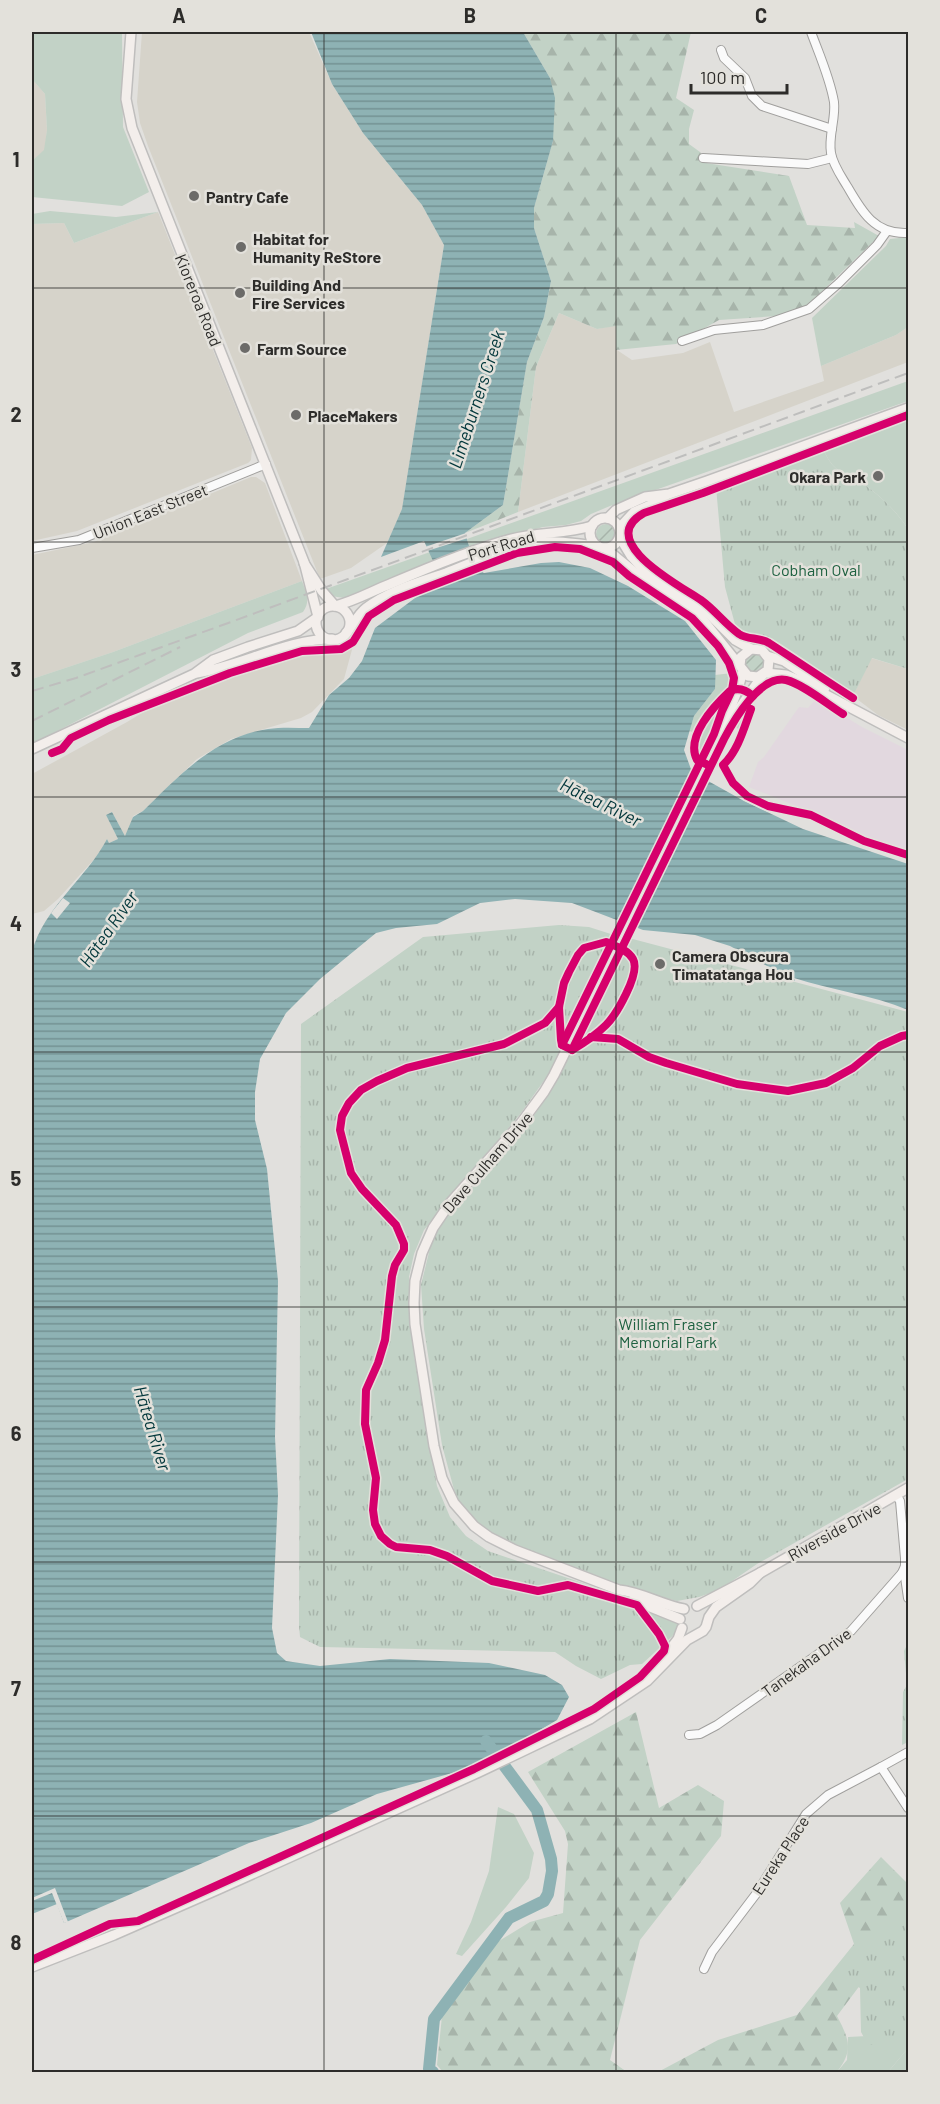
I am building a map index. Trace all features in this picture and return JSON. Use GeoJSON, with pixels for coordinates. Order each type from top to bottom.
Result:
{"type":"FeatureCollection","features":[{"type":"Feature","properties":{"kind":"main road","name":"Kioreroa Road"},"geometry":{"type":"LineString","coordinates":[[131,32],[126,99],[132,128],[304,562],[318,617]]}},
{"type":"Feature","properties":{"kind":"main road"},"geometry":{"type":"LineString","coordinates":[[601,547],[614,545],[619,533],[634,512],[669,494],[909,408]]}},
{"type":"Feature","properties":{"kind":"main road"},"geometry":{"type":"LineString","coordinates":[[669,494],[645,497],[616,510],[608,518],[597,521],[592,526],[591,537],[642,579],[704,621],[751,677],[764,674],[786,675],[909,738]]}},
{"type":"Feature","properties":{"kind":"main road"},"geometry":{"type":"LineString","coordinates":[[608,518],[615,522],[631,556],[645,571],[710,615],[735,640],[751,649],[762,650],[767,656],[769,666],[764,674]]}},
{"type":"Feature","properties":{"kind":"main road","name":"Port Road"},"geometry":{"type":"LineString","coordinates":[[194,674],[217,670],[291,646],[317,640],[337,639],[346,633],[356,617],[366,608],[413,580],[540,533],[571,532],[592,526]]}},
{"type":"Feature","properties":{"kind":"main road","name":"Port Road"},"geometry":{"type":"LineString","coordinates":[[494,549],[562,541],[601,547]]}},
{"type":"Feature","properties":{"kind":"main road","name":"Kioreroa Road"},"geometry":{"type":"LineString","coordinates":[[304,562],[322,591],[335,606]]}},
{"type":"Feature","properties":{"kind":"main road","name":"Port Road"},"geometry":{"type":"LineString","coordinates":[[32,749],[194,674],[213,660],[298,632],[318,617],[325,608],[354,601],[388,584],[413,580]]}},
{"type":"Feature","properties":{"kind":"main road"},"geometry":{"type":"LineString","coordinates":[[335,606],[344,610],[350,619],[346,633]]}},
{"type":"Feature","properties":{"kind":"main road"},"geometry":{"type":"LineString","coordinates":[[318,617],[316,622],[319,632],[332,639]]}},
{"type":"Feature","properties":{"kind":"main road"},"geometry":{"type":"LineString","coordinates":[[742,669],[741,657],[751,649]]}},
{"type":"Feature","properties":{"kind":"main road"},"geometry":{"type":"LineString","coordinates":[[767,656],[784,661],[853,708]]}},
{"type":"Feature","properties":{"kind":"main road","name":"Dave Culham Drive"},"geometry":{"type":"LineString","coordinates":[[684,1609],[619,1590],[499,1543],[474,1526],[454,1503],[442,1478],[434,1446],[415,1324],[414,1303],[418,1268],[433,1228],[450,1203],[509,1139],[544,1092],[719,737],[738,690],[742,669]]}},
{"type":"Feature","properties":{"kind":"main road","name":"Dave Culham Drive"},"geometry":{"type":"LineString","coordinates":[[719,737],[764,674]]}},
{"type":"Feature","properties":{"kind":"main road","name":"Riverside Drive"},"geometry":{"type":"LineString","coordinates":[[697,1606],[760,1573],[909,1488]]}},
{"type":"Feature","properties":{"kind":"main road","name":"Riverside Drive"},"geometry":{"type":"LineString","coordinates":[[709,1617],[721,1602],[750,1583],[760,1573]]}},
{"type":"Feature","properties":{"kind":"main road","name":"Dave Culham Drive"},"geometry":{"type":"LineString","coordinates":[[619,1590],[626,1597],[681,1624]]}},
{"type":"Feature","properties":{"kind":"main road"},"geometry":{"type":"LineString","coordinates":[[32,1967],[146,1921],[489,1767],[590,1719],[647,1681],[695,1634],[706,1627],[709,1617],[703,1608],[689,1606],[684,1609],[674,1644],[638,1686]]}},
{"type":"Feature","properties":{"kind":"main road"},"geometry":{"type":"LineString","coordinates":[[681,1624],[686,1631],[695,1634]]}},
{"type":"Feature","properties":{"kind":"street"},"geometry":{"type":"LineString","coordinates":[[811,32],[833,101],[830,146],[832,158],[863,213],[875,225],[886,231],[909,234]]}},
{"type":"Feature","properties":{"kind":"street"},"geometry":{"type":"LineString","coordinates":[[721,50],[724,58],[745,78],[752,96],[762,106],[832,129]]}},
{"type":"Feature","properties":{"kind":"street"},"geometry":{"type":"LineString","coordinates":[[703,158],[808,164],[832,158]]}},
{"type":"Feature","properties":{"kind":"street"},"geometry":{"type":"LineString","coordinates":[[682,341],[714,330],[764,325],[809,309],[870,252],[886,231]]}},
{"type":"Feature","properties":{"kind":"street","name":"Union East Street"},"geometry":{"type":"LineString","coordinates":[[32,548],[79,540],[266,464]]}},
{"type":"Feature","properties":{"kind":"street"},"geometry":{"type":"LineString","coordinates":[[897,1496],[900,1501],[905,1558],[902,1573],[905,1576],[909,1598]]}},
{"type":"Feature","properties":{"kind":"street","name":"Tanekaha Drive"},"geometry":{"type":"LineString","coordinates":[[689,1736],[700,1734],[717,1725],[838,1641],[853,1628],[902,1573]]}},
{"type":"Feature","properties":{"kind":"street","name":"Eureka Place"},"geometry":{"type":"LineString","coordinates":[[704,1969],[712,1952],[762,1885],[806,1814],[828,1795],[909,1752]]}},
{"type":"Feature","properties":{"kind":"street"},"geometry":{"type":"LineString","coordinates":[[882,1767],[909,1808]]}},
{"type":"Feature","properties":{"kind":"shaded area"},"geometry":{"type":"Polygon","coordinates":[[[142,32],[309,32],[332,84],[363,133],[422,205],[444,245],[402,510],[387,543],[351,568],[320,579],[148,146],[140,123],[137,102],[142,32]]]}},
{"type":"Feature","properties":{"kind":"shaded area"},"geometry":{"type":"Polygon","coordinates":[[[32,79],[45,94],[47,130],[45,150],[32,161],[32,79]]]}},
{"type":"Feature","properties":{"kind":"shaded area"},"geometry":{"type":"Polygon","coordinates":[[[158,212],[252,448],[251,460],[77,531],[32,541],[32,224],[64,223],[74,243],[158,212]]]}},
{"type":"Feature","properties":{"kind":"shaded area"},"geometry":{"type":"Polygon","coordinates":[[[559,313],[597,329],[616,325],[617,350],[632,360],[683,353],[710,342],[734,412],[824,381],[821,366],[896,335],[908,327],[908,362],[518,512],[536,367],[559,313]]]}},
{"type":"Feature","properties":{"kind":"shaded area"},"geometry":{"type":"Polygon","coordinates":[[[251,477],[256,477],[265,483],[302,581],[113,652],[32,679],[32,555],[94,542],[251,477]]]}},
{"type":"Feature","properties":{"kind":"shaded area"},"geometry":{"type":"Polygon","coordinates":[[[353,646],[344,679],[312,712],[301,718],[231,739],[197,759],[143,811],[133,816],[128,834],[125,836],[112,812],[106,815],[118,839],[109,843],[107,839],[98,855],[58,899],[44,911],[32,914],[32,774],[180,690],[303,653],[338,653],[353,646]]]}},
{"type":"Feature","properties":{"kind":"shaded area"},"geometry":{"type":"Polygon","coordinates":[[[871,658],[908,669],[908,730],[878,715],[853,696],[871,658]]]}},
{"type":"Feature","properties":{"kind":"shaded area"},"geometry":{"type":"Polygon","coordinates":[[[816,699],[862,727],[908,750],[908,853],[863,838],[819,815],[749,787],[758,762],[764,757],[799,707],[808,708],[816,699]]]}},
{"type":"Feature","properties":{"kind":"green space"},"geometry":{"type":"Polygon","coordinates":[[[32,32],[122,32],[123,127],[149,192],[122,206],[32,197],[32,161],[44,150],[47,130],[45,94],[32,79],[32,32]]]}},
{"type":"Feature","properties":{"kind":"green space"},"geometry":{"type":"Polygon","coordinates":[[[523,32],[691,32],[676,98],[694,110],[689,129],[689,144],[700,152],[706,163],[789,176],[807,225],[855,228],[854,222],[879,236],[809,304],[791,315],[719,320],[676,344],[616,350],[616,326],[597,329],[559,313],[536,367],[518,512],[465,533],[503,505],[527,362],[544,317],[551,281],[534,228],[534,208],[553,141],[550,78],[523,32]]]}},
{"type":"Feature","properties":{"kind":"green space"},"geometry":{"type":"Polygon","coordinates":[[[50,211],[116,217],[158,212],[74,243],[64,223],[32,224],[32,214],[50,211]]]}},
{"type":"Feature","properties":{"kind":"green space"},"geometry":{"type":"Polygon","coordinates":[[[908,237],[908,327],[896,335],[821,366],[812,318],[886,246],[890,239],[908,237]]]}},
{"type":"Feature","properties":{"kind":"green space"},"geometry":{"type":"Polygon","coordinates":[[[908,381],[908,401],[610,506],[581,521],[543,527],[470,548],[467,539],[908,381]]]}},
{"type":"Feature","properties":{"kind":"green space","name":"Okara Park"},"geometry":{"type":"Polygon","coordinates":[[[908,419],[908,529],[877,494],[836,468],[823,449],[908,419]]]}},
{"type":"Feature","properties":{"kind":"green space","name":"Cobham Oval"},"geometry":{"type":"Polygon","coordinates":[[[823,449],[836,468],[877,494],[908,529],[908,669],[872,658],[853,696],[736,628],[725,587],[716,487],[823,449]]]}},
{"type":"Feature","properties":{"kind":"green space"},"geometry":{"type":"Polygon","coordinates":[[[602,524],[610,524],[616,530],[616,538],[610,544],[602,544],[596,538],[596,530],[602,524]]]}},
{"type":"Feature","properties":{"kind":"green space"},"geometry":{"type":"Polygon","coordinates":[[[430,552],[433,561],[344,598],[331,596],[323,590],[430,552]]]}},
{"type":"Feature","properties":{"kind":"green space"},"geometry":{"type":"Polygon","coordinates":[[[302,581],[307,600],[303,612],[248,633],[32,744],[32,679],[113,652],[302,581]]]}},
{"type":"Feature","properties":{"kind":"green space"},"geometry":{"type":"Polygon","coordinates":[[[755,654],[761,657],[764,663],[761,669],[755,672],[749,669],[746,663],[749,657],[755,654]]]}},
{"type":"Feature","properties":{"kind":"green space"},"geometry":{"type":"Polygon","coordinates":[[[732,673],[731,688],[727,689],[703,719],[696,733],[689,731],[694,716],[715,689],[715,675],[732,673]]]}},
{"type":"Feature","properties":{"kind":"green space"},"geometry":{"type":"Polygon","coordinates":[[[728,694],[699,760],[697,742],[700,733],[704,724],[728,694]]]}},
{"type":"Feature","properties":{"kind":"green space"},"geometry":{"type":"Polygon","coordinates":[[[752,700],[742,730],[734,727],[752,700]]]}},
{"type":"Feature","properties":{"kind":"green space"},"geometry":{"type":"Polygon","coordinates":[[[559,925],[589,927],[614,935],[548,1075],[521,1113],[424,1230],[414,1254],[409,1277],[414,1355],[437,1486],[450,1517],[466,1536],[488,1551],[618,1595],[667,1615],[677,1622],[679,1630],[642,1664],[630,1665],[601,1679],[555,1652],[320,1647],[300,1637],[299,1626],[301,1024],[423,937],[559,925]]]}},
{"type":"Feature","properties":{"kind":"green space","name":"William Fraser Memorial Park"},"geometry":{"type":"Polygon","coordinates":[[[629,938],[908,1012],[908,1479],[757,1564],[719,1590],[677,1601],[633,1590],[520,1552],[477,1531],[456,1497],[442,1445],[424,1329],[421,1285],[432,1240],[446,1217],[525,1128],[551,1091],[570,1052],[573,1053],[629,938]]]}},
{"type":"Feature","properties":{"kind":"green space"},"geometry":{"type":"Polygon","coordinates":[[[908,1647],[908,1742],[902,1745],[903,1692],[907,1685],[904,1651],[908,1647]]]}},
{"type":"Feature","properties":{"kind":"green space"},"geometry":{"type":"Polygon","coordinates":[[[636,1712],[659,1808],[698,1785],[724,1801],[721,1836],[640,1940],[610,2060],[627,2072],[443,2072],[437,2065],[442,2016],[484,1950],[530,1922],[563,1913],[568,1844],[565,1831],[528,1772],[636,1712]]]}},
{"type":"Feature","properties":{"kind":"green space"},"geometry":{"type":"Polygon","coordinates":[[[498,1807],[514,1814],[534,1853],[529,1878],[462,1956],[456,1954],[471,1922],[489,1871],[498,1807]]]}},
{"type":"Feature","properties":{"kind":"green space"},"geometry":{"type":"Polygon","coordinates":[[[881,1857],[908,1884],[908,1921],[837,2016],[847,2038],[848,2051],[837,2072],[658,2072],[718,2040],[797,2015],[854,1944],[840,1903],[881,1857]]]}},
{"type":"Feature","properties":{"kind":"green space"},"geometry":{"type":"Polygon","coordinates":[[[908,1903],[908,2041],[868,2045],[861,2032],[860,1988],[835,1974],[908,1903]]]}},
{"type":"Feature","properties":{"kind":"green space"},"geometry":{"type":"Polygon","coordinates":[[[906,2034],[908,2048],[888,2072],[837,2072],[847,2060],[848,2037],[906,2034]]]}},
{"type":"Feature","properties":{"kind":"green space"},"geometry":{"type":"Polygon","coordinates":[[[908,2048],[908,2072],[888,2072],[908,2048]]]}},
{"type":"Feature","properties":{"kind":"water"},"geometry":{"type":"Polygon","coordinates":[[[311,32],[523,32],[550,78],[555,98],[553,141],[534,208],[534,228],[551,281],[544,317],[527,362],[503,505],[465,533],[476,568],[484,573],[559,562],[590,568],[628,586],[685,621],[716,660],[715,689],[694,716],[684,750],[692,772],[744,801],[803,829],[908,864],[908,1010],[880,1000],[794,978],[795,981],[730,946],[695,935],[643,930],[572,903],[515,899],[480,903],[437,924],[396,928],[376,933],[320,979],[286,1013],[260,1059],[255,1092],[255,1120],[267,1169],[278,1281],[275,1437],[278,1495],[272,1628],[277,1653],[286,1661],[320,1666],[390,1659],[489,1663],[545,1675],[562,1685],[569,1697],[557,1720],[463,1770],[377,1794],[311,1823],[249,1843],[64,1923],[57,1904],[32,1914],[32,952],[38,936],[55,907],[88,867],[107,839],[109,843],[118,839],[106,815],[112,812],[125,836],[133,817],[143,811],[184,772],[215,749],[249,733],[273,728],[309,728],[329,695],[349,678],[362,661],[375,628],[435,583],[433,561],[424,541],[381,557],[402,509],[444,245],[422,205],[363,133],[332,84],[311,32]]]}},
{"type":"Feature","properties":{"kind":"pier"},"geometry":{"type":"Polygon","coordinates":[[[466,533],[468,538],[427,551],[425,549],[425,547],[466,533]]]}},
{"type":"Feature","properties":{"kind":"pier"},"geometry":{"type":"Polygon","coordinates":[[[473,548],[479,566],[482,568],[418,592],[432,581],[430,564],[473,548]]]}},
{"type":"Feature","properties":{"kind":"pier"},"geometry":{"type":"Polygon","coordinates":[[[694,769],[708,777],[634,929],[619,924],[694,769]]]}},
{"type":"Feature","properties":{"kind":"pier"},"geometry":{"type":"Polygon","coordinates":[[[63,898],[70,903],[57,919],[51,913],[63,898]]]}},
{"type":"Feature","properties":{"kind":"pier"},"geometry":{"type":"Polygon","coordinates":[[[55,1888],[68,1922],[64,1923],[52,1893],[32,1901],[32,1898],[55,1888]]]}},
{"type":"Feature","properties":{"kind":"waterway"},"geometry":{"type":"LineString","coordinates":[[433,2072],[429,2069],[434,2019],[509,1918],[544,1901],[548,1894],[552,1871],[551,1859],[537,1810],[486,1741]]}},
{"type":"Feature","properties":{"kind":"railway"},"geometry":{"type":"LineString","coordinates":[[32,691],[76,678],[231,622],[908,373]]}},
{"type":"Feature","properties":{"kind":"railway"},"geometry":{"type":"LineString","coordinates":[[32,721],[180,647]]}},
{"type":"Feature","properties":{"kind":"cycle path"},"geometry":{"type":"LineString","coordinates":[[853,698],[769,643],[739,634],[701,600],[661,574],[635,549],[629,537],[631,524],[644,513],[908,415]]}},
{"type":"Feature","properties":{"kind":"cycle path"},"geometry":{"type":"LineString","coordinates":[[52,753],[62,749],[71,738],[109,720],[230,673],[302,651],[341,649],[353,642],[369,616],[394,600],[517,553],[555,547],[580,549],[613,562],[629,576],[692,618],[718,646],[729,663],[734,678],[732,690],[714,734],[562,1045]]}},
{"type":"Feature","properties":{"kind":"cycle path"},"geometry":{"type":"LineString","coordinates":[[572,1050],[724,739],[749,701],[767,684],[776,680],[786,680],[807,690],[843,714]]}},
{"type":"Feature","properties":{"kind":"cycle path"},"geometry":{"type":"LineString","coordinates":[[706,764],[697,760],[694,751],[698,732],[709,713],[730,691],[742,690],[753,696]]}},
{"type":"Feature","properties":{"kind":"cycle path"},"geometry":{"type":"LineString","coordinates":[[751,709],[737,746],[723,765],[733,783],[747,796],[768,806],[811,815],[864,841],[908,855]]}},
{"type":"Feature","properties":{"kind":"cycle path"},"geometry":{"type":"LineString","coordinates":[[606,942],[624,950],[633,959],[634,974],[621,1003],[606,1025],[590,1039],[572,1050],[562,1045],[561,1040],[559,1007],[564,983],[584,948],[606,942]]}},
{"type":"Feature","properties":{"kind":"cycle path"},"geometry":{"type":"LineString","coordinates":[[32,1960],[110,1924],[138,1921],[474,1769],[594,1709],[640,1677],[664,1651],[665,1646],[659,1634],[637,1605],[568,1585],[538,1591],[492,1581],[447,1556],[430,1550],[396,1547],[381,1536],[375,1524],[373,1510],[376,1478],[365,1424],[366,1390],[385,1340],[392,1276],[395,1265],[404,1250],[404,1244],[396,1225],[362,1189],[351,1173],[340,1130],[342,1116],[349,1103],[361,1090],[377,1081],[407,1068],[504,1044],[545,1023],[559,1007]]}},
{"type":"Feature","properties":{"kind":"cycle path"},"geometry":{"type":"LineString","coordinates":[[591,1037],[618,1039],[649,1057],[737,1084],[788,1091],[826,1083],[853,1068],[880,1046],[908,1035]]}},
{"type":"Feature","properties":{"kind":"place","name":"Pantry Cafe"},"geometry":{"type":"Point","coordinates":[194,196]}},
{"type":"Feature","properties":{"kind":"place","name":"Habitat for Humanity ReStore"},"geometry":{"type":"Point","coordinates":[241,247]}},
{"type":"Feature","properties":{"kind":"place","name":"Building And Fire Services"},"geometry":{"type":"Point","coordinates":[240,293]}},
{"type":"Feature","properties":{"kind":"place","name":"Farm Source"},"geometry":{"type":"Point","coordinates":[245,348]}},
{"type":"Feature","properties":{"kind":"place","name":"PlaceMakers"},"geometry":{"type":"Point","coordinates":[296,415]}},
{"type":"Feature","properties":{"kind":"place","name":"Okara Park"},"geometry":{"type":"Point","coordinates":[878,476]}},
{"type":"Feature","properties":{"kind":"place","name":"Camera Obscura Timatatanga Hou"},"geometry":{"type":"Point","coordinates":[660,964]}},
{"type":"Feature","properties":{"kind":"water label","name":"Limeburners Creek"},"geometry":{"type":"Point","coordinates":[476,399]}},
{"type":"Feature","properties":{"kind":"water label","name":"Hātea River"},"geometry":{"type":"Point","coordinates":[601,802]}},
{"type":"Feature","properties":{"kind":"water label","name":"Hātea River"},"geometry":{"type":"Point","coordinates":[108,929]}},
{"type":"Feature","properties":{"kind":"water label","name":"Hātea River"},"geometry":{"type":"Point","coordinates":[153,1428]}}]}
